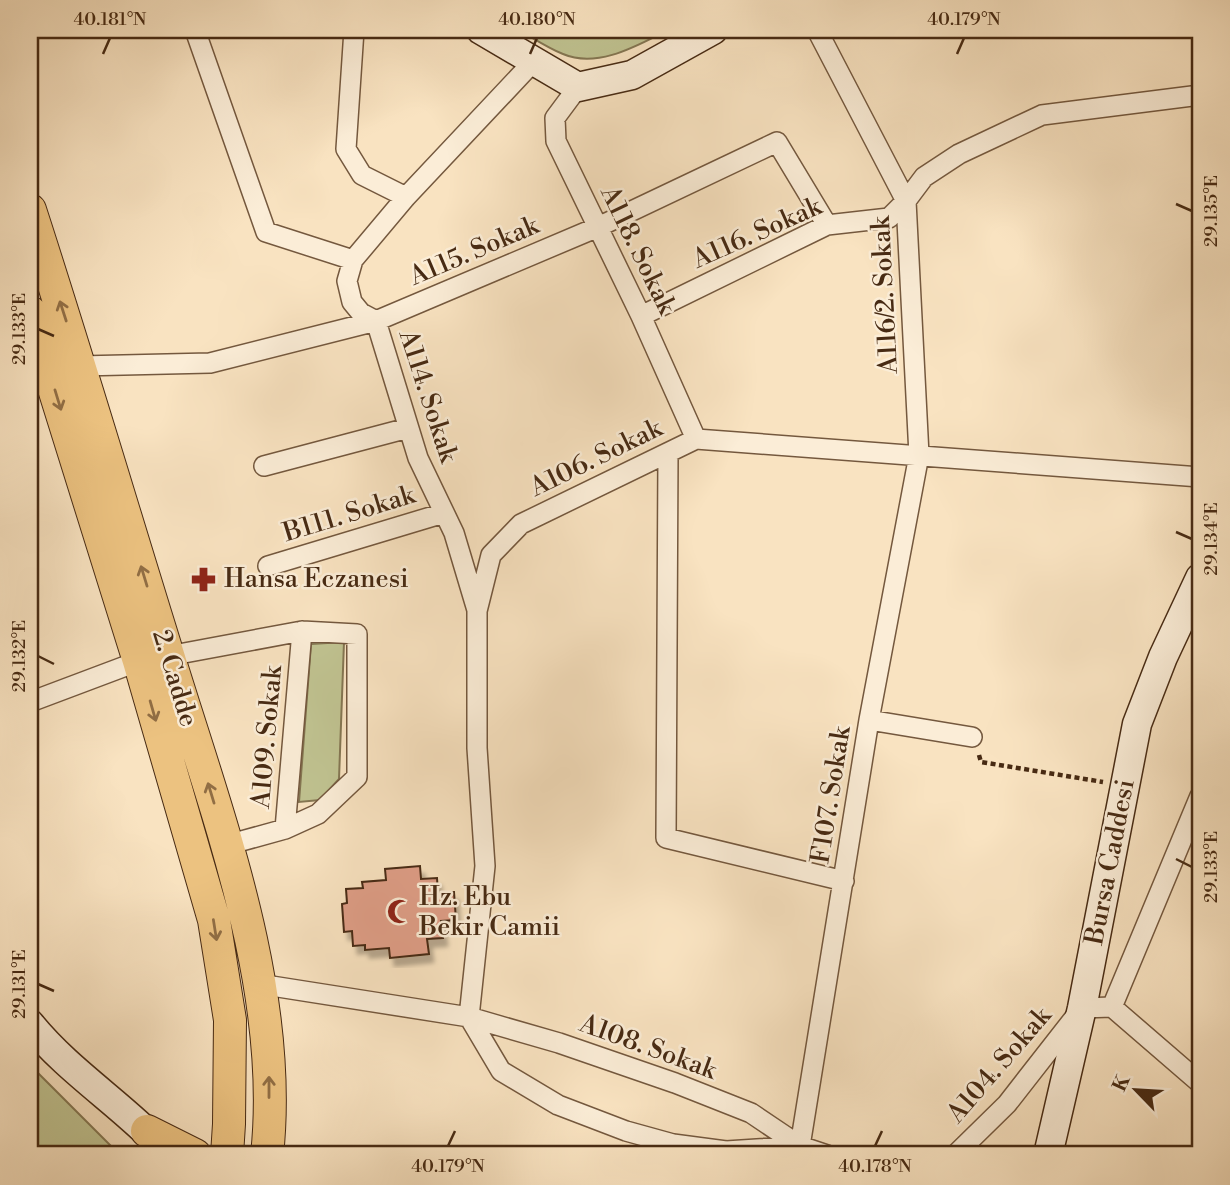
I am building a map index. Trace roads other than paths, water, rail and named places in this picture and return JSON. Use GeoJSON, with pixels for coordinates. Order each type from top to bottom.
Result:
{"type":"FeatureCollection","features":[{"type":"Feature","properties":{"kind":"main road"},"geometry":{"type":"LineString","coordinates":[[481,30],[578,87],[632,75],[713,30]]}},
{"type":"Feature","properties":{"kind":"main road","name":"2. Cadde"},"geometry":{"type":"LineString","coordinates":[[30,210],[80,366],[214,920],[230,1020],[227,1155]]}},
{"type":"Feature","properties":{"kind":"main road","name":"2. Cadde"},"geometry":{"type":"LineString","coordinates":[[33,331],[153,659],[236,872],[259,984],[269,1060],[267,1155]]}},
{"type":"Feature","properties":{"kind":"main road","name":"Bursa Caddesi"},"geometry":{"type":"LineString","coordinates":[[1048,1155],[1082,1008],[1137,724],[1163,657],[1200,581]]}},
{"type":"Feature","properties":{"kind":"main road"},"geometry":{"type":"LineString","coordinates":[[30,1024],[46,1044],[147,1131],[170,1155]]}},
{"type":"Feature","properties":{"kind":"main road"},"geometry":{"type":"LineString","coordinates":[[209,1155],[219,1146],[229,1124]]}},
{"type":"Feature","properties":{"kind":"main road"},"geometry":{"type":"LineString","coordinates":[[147,1131],[195,1155]]}},
{"type":"Feature","properties":{"kind":"street"},"geometry":{"type":"LineString","coordinates":[[195,30],[266,232],[353,260],[406,197],[533,62]]}},
{"type":"Feature","properties":{"kind":"street"},"geometry":{"type":"LineString","coordinates":[[354,30],[346,149],[362,175],[406,197]]}},
{"type":"Feature","properties":{"kind":"street","name":"A116/2. Sokak"},"geometry":{"type":"LineString","coordinates":[[817,30],[906,201],[919,454]]}},
{"type":"Feature","properties":{"kind":"street","name":"A118. Sokak"},"geometry":{"type":"LineString","coordinates":[[578,87],[555,118],[556,141],[641,316],[696,439]]}},
{"type":"Feature","properties":{"kind":"street","name":"A116. Sokak"},"geometry":{"type":"LineString","coordinates":[[641,316],[827,225],[889,218],[924,177],[959,154],[1042,115],[1200,94]]}},
{"type":"Feature","properties":{"kind":"street","name":"A115. Sokak"},"geometry":{"type":"LineString","coordinates":[[80,366],[210,363],[376,321],[598,227],[778,142],[827,225]]}},
{"type":"Feature","properties":{"kind":"street","name":"A114. Sokak"},"geometry":{"type":"LineString","coordinates":[[353,260],[347,281],[352,302],[361,313],[376,321],[418,458],[454,533],[477,611]]}},
{"type":"Feature","properties":{"kind":"street"},"geometry":{"type":"LineString","coordinates":[[264,466],[408,428]]}},
{"type":"Feature","properties":{"kind":"street","name":"A106. Sokak"},"geometry":{"type":"LineString","coordinates":[[469,1017],[485,866],[477,748],[477,611],[491,555],[521,524],[696,439],[1200,477]]}},
{"type":"Feature","properties":{"kind":"street"},"geometry":{"type":"LineString","coordinates":[[668,453],[666,838],[844,881]]}},
{"type":"Feature","properties":{"kind":"street","name":"F107. Sokak"},"geometry":{"type":"LineString","coordinates":[[800,1146],[869,720],[919,454]]}},
{"type":"Feature","properties":{"kind":"street","name":"B111. Sokak"},"geometry":{"type":"LineString","coordinates":[[268,566],[444,513]]}},
{"type":"Feature","properties":{"kind":"street"},"geometry":{"type":"LineString","coordinates":[[30,702],[153,659],[302,631],[357,634],[357,777],[318,814],[285,829]]}},
{"type":"Feature","properties":{"kind":"street","name":"A109. Sokak"},"geometry":{"type":"LineString","coordinates":[[227,845],[285,829],[302,631]]}},
{"type":"Feature","properties":{"kind":"street"},"geometry":{"type":"LineString","coordinates":[[869,720],[972,737]]}},
{"type":"Feature","properties":{"kind":"street"},"geometry":{"type":"LineString","coordinates":[[1112,1007],[1200,796]]}},
{"type":"Feature","properties":{"kind":"street","name":"A108. Sokak"},"geometry":{"type":"LineString","coordinates":[[259,984],[469,1017],[559,1043],[675,1083],[751,1113],[800,1146],[827,1155]]}},
{"type":"Feature","properties":{"kind":"street"},"geometry":{"type":"LineString","coordinates":[[1082,1008],[1112,1007],[1200,1083]]}},
{"type":"Feature","properties":{"kind":"street","name":"A104. Sokak"},"geometry":{"type":"LineString","coordinates":[[955,1155],[1007,1104],[1082,1008]]}},
{"type":"Feature","properties":{"kind":"street","name":"A108. Sokak"},"geometry":{"type":"LineString","coordinates":[[469,1017],[501,1071],[558,1105],[626,1131],[673,1144],[726,1151],[800,1146]]}},
{"type":"Feature","properties":{"kind":"place","name":"Hansa Eczanesi"},"geometry":{"type":"Point","coordinates":[204,579]}},
{"type":"Feature","properties":{"kind":"place","name":"Hz. Ebu Bekir Camii"},"geometry":{"type":"Point","coordinates":[399,912]}}]}
